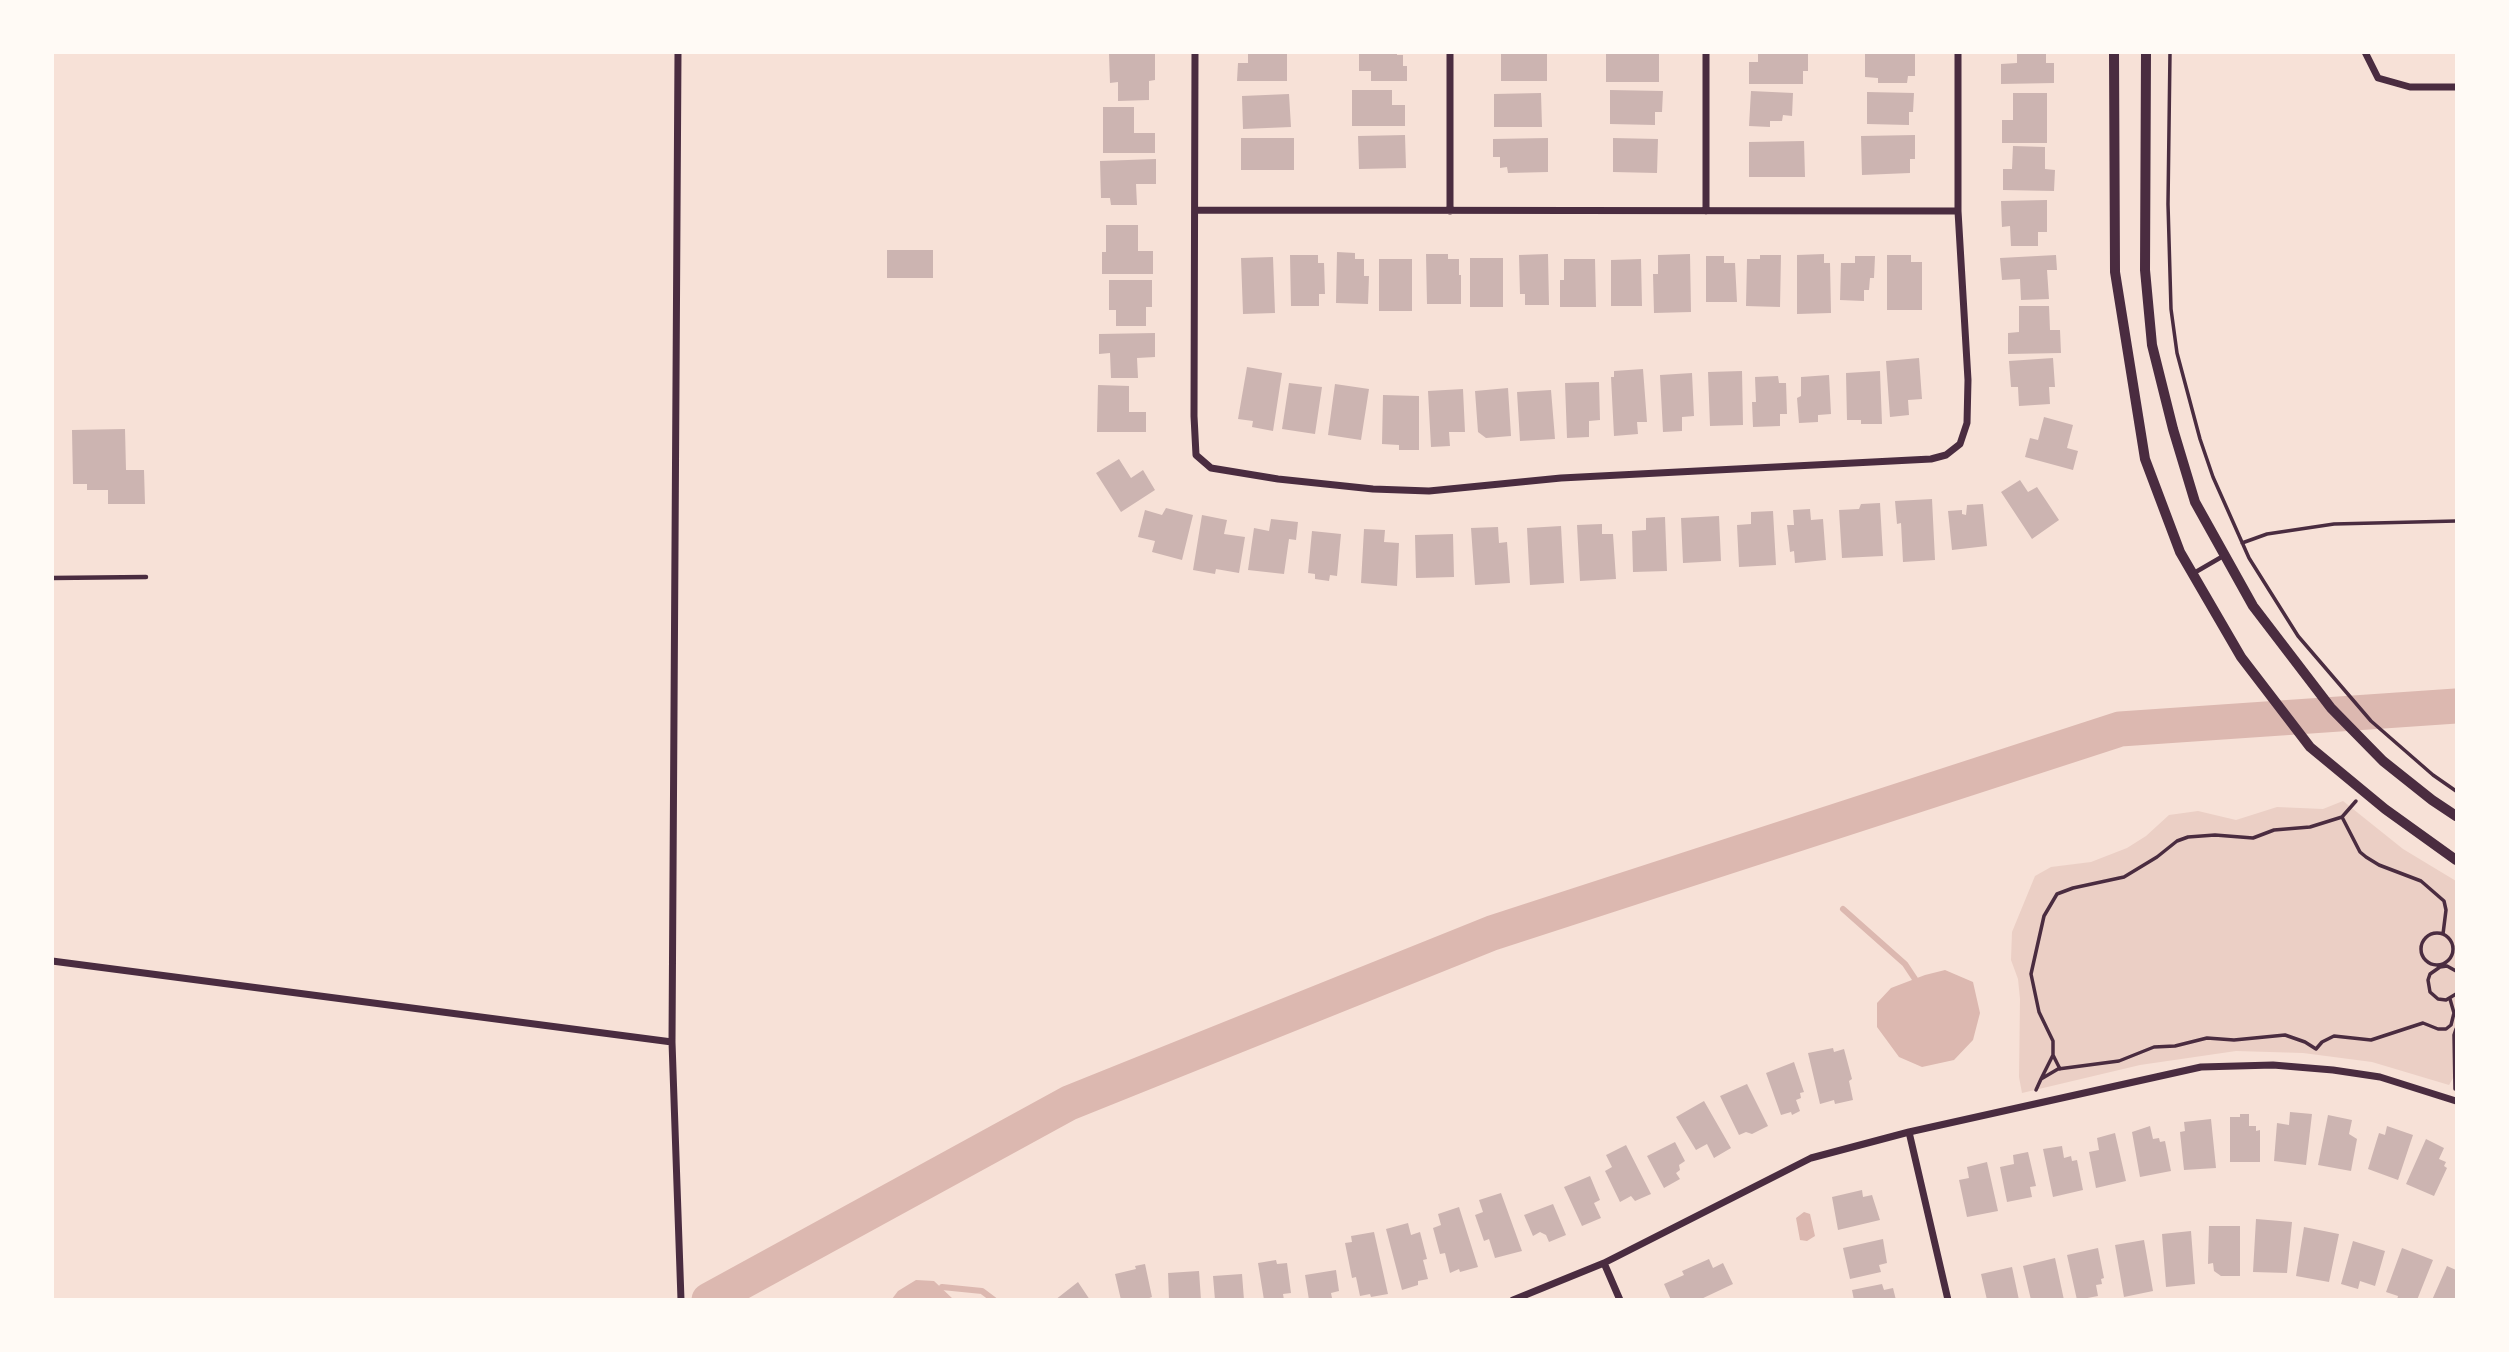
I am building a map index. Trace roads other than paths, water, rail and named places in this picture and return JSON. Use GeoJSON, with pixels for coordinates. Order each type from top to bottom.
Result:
{"type":"FeatureCollection","features":[{"type":"Feature","properties":{"kind":"street"},"geometry":{"type":"LineString","coordinates":[[678,52],[672,1042],[681,1300]]}},
{"type":"Feature","properties":{"kind":"street"},"geometry":{"type":"LineString","coordinates":[[1195,52],[1196,455],[1211,468],[1278,479],[1373,489],[1429,491],[1561,478],[1931,458],[1946,455],[1960,444],[1967,423],[1968,380],[1958,211],[1958,52]]}},
{"type":"Feature","properties":{"kind":"street"},"geometry":{"type":"LineString","coordinates":[[1450,52],[1450,211]]}},
{"type":"Feature","properties":{"kind":"street"},"geometry":{"type":"LineString","coordinates":[[1706,52],[1706,211]]}},
{"type":"Feature","properties":{"kind":"street"},"geometry":{"type":"LineString","coordinates":[[2114,52],[2115,272],[2146,459],[2180,552],[2241,657],[2319,754],[2385,809],[2456,860]]}},
{"type":"Feature","properties":{"kind":"street"},"geometry":{"type":"LineString","coordinates":[[2146,52],[2146,270],[2152,345],[2195,502],[2253,606],[2331,708],[2383,761],[2456,816]]}},
{"type":"Feature","properties":{"kind":"street"},"geometry":{"type":"LineString","coordinates":[[2365,52],[2378,78],[2410,87],[2456,87]]}},
{"type":"Feature","properties":{"kind":"street"},"geometry":{"type":"LineString","coordinates":[[1196,211],[1958,211]]}},
{"type":"Feature","properties":{"kind":"street"},"geometry":{"type":"LineString","coordinates":[[52,961],[672,1042]]}},
{"type":"Feature","properties":{"kind":"street"},"geometry":{"type":"LineString","coordinates":[[1513,1300],[1604,1264],[1811,1158],[1909,1132],[2201,1067],[2273,1065],[2311,1068],[2380,1077],[2456,1100]]}},
{"type":"Feature","properties":{"kind":"street"},"geometry":{"type":"LineString","coordinates":[[1909,1132],[1948,1300]]}},
{"type":"Feature","properties":{"kind":"street"},"geometry":{"type":"LineString","coordinates":[[1604,1264],[1620,1300]]}},
{"type":"Feature","properties":{"kind":"lane"},"geometry":{"type":"LineString","coordinates":[[2193,574],[2225,555]]}},
{"type":"Feature","properties":{"kind":"lane"},"geometry":{"type":"LineString","coordinates":[[52,578],[146,577]]}},
{"type":"Feature","properties":{"kind":"waterway"},"geometry":{"type":"LineString","coordinates":[[709,1300],[1069,1103],[1492,933],[2120,729],[2456,706]]}},
{"type":"Feature","properties":{"kind":"waterway"},"geometry":{"type":"LineString","coordinates":[[1843,909],[1905,964],[1915,979]]}},
{"type":"Feature","properties":{"kind":"waterway"},"geometry":{"type":"LineString","coordinates":[[942,1287],[982,1291],[994,1300]]}}]}
